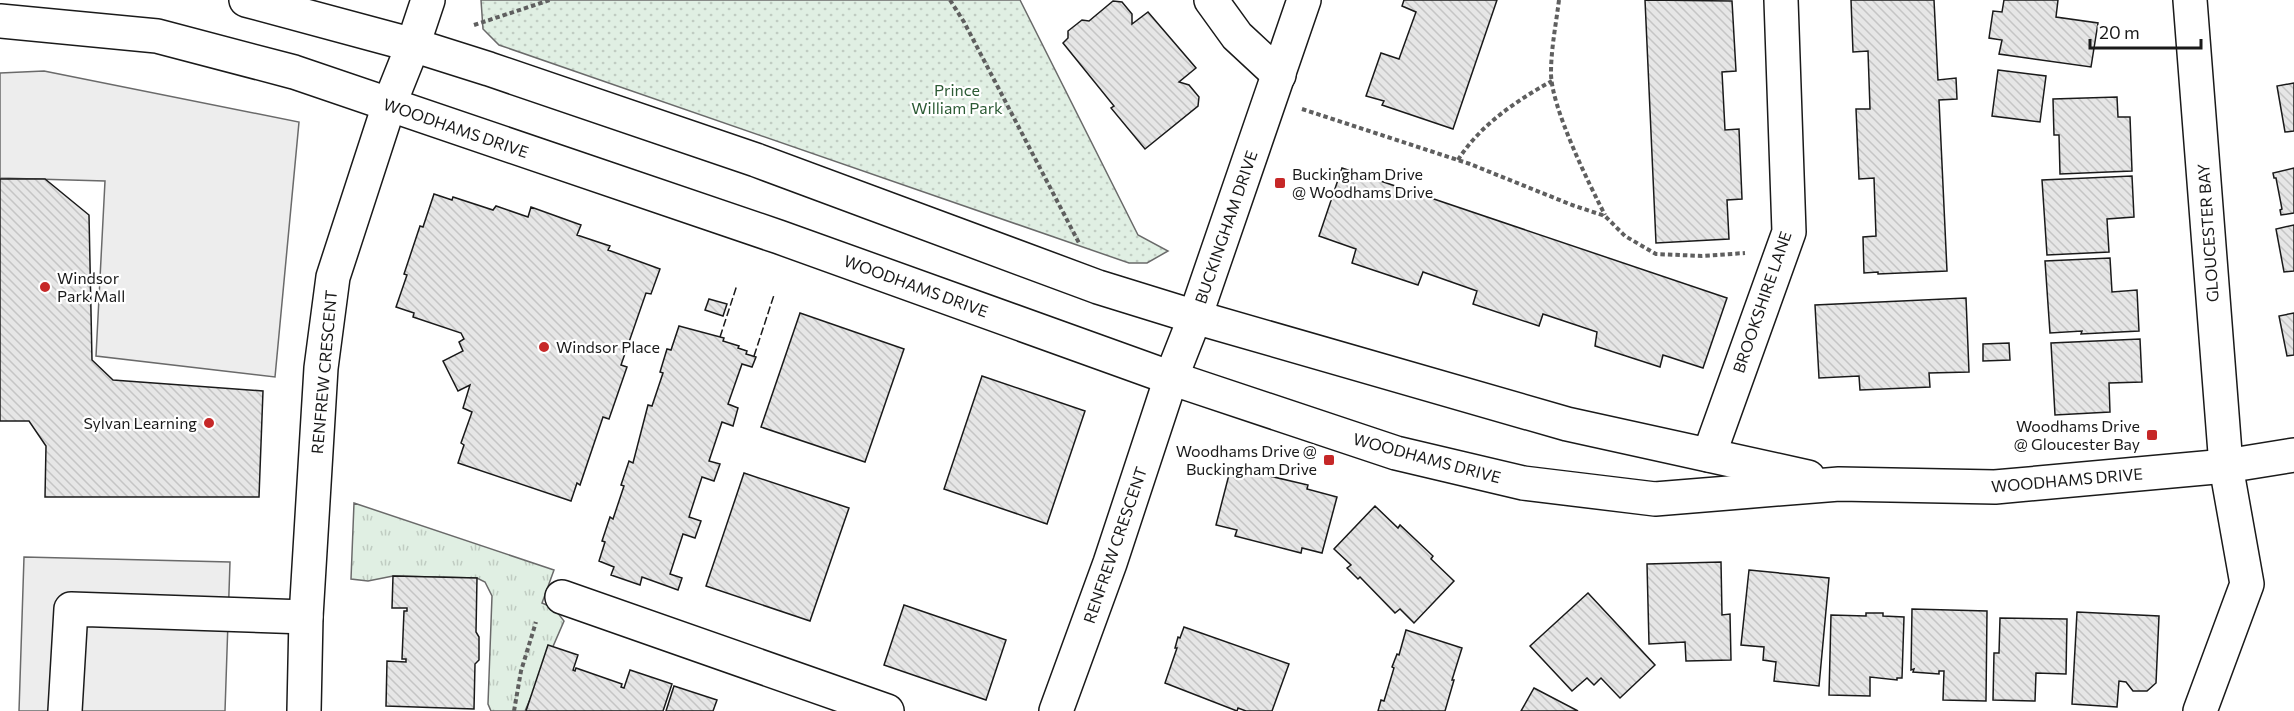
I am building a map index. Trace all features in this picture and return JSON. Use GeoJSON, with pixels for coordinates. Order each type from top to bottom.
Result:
{"type":"FeatureCollection","features":[{"type":"Feature","properties":{"kind":"street","name":"WOODHAMS DRIVE"},"geometry":{"type":"LineString","coordinates":[[246,0],[413,45],[489,69],[756,160],[1098,287],[1195,318],[1568,424],[1839,484]]}},
{"type":"Feature","properties":{"kind":"street","name":"RENFREW CRESCENT"},"geometry":{"type":"LineString","coordinates":[[304,711],[306,616],[321,368],[333,277],[389,105],[428,0]]}},
{"type":"Feature","properties":{"kind":"street"},"geometry":{"type":"LineString","coordinates":[[1211,0],[1275,86]]}},
{"type":"Feature","properties":{"kind":"street","name":"BUCKINGHAM DRIVE"},"geometry":{"type":"LineString","coordinates":[[1171,378],[1195,318],[1304,0]]}},
{"type":"Feature","properties":{"kind":"street","name":"BROOKSHIRE LANE"},"geometry":{"type":"LineString","coordinates":[[1709,455],[1789,232],[1781,0]]}},
{"type":"Feature","properties":{"kind":"street","name":"GLOUCESTER BAY"},"geometry":{"type":"LineString","coordinates":[[2190,0],[2226,466],[2247,584],[2200,711]]}},
{"type":"Feature","properties":{"kind":"street","name":"WOODHAMS DRIVE"},"geometry":{"type":"LineString","coordinates":[[0,21],[157,36],[294,72],[779,237],[1171,378],[1396,453],[1523,483],[1655,499],[1839,484],[1995,487],[2226,466],[2294,455]]}},
{"type":"Feature","properties":{"kind":"street","name":"RENFREW CRESCENT"},"geometry":{"type":"LineString","coordinates":[[1056,711],[1110,563],[1171,378]]}},
{"type":"Feature","properties":{"kind":"street"},"geometry":{"type":"LineString","coordinates":[[562,597],[887,711]]}},
{"type":"Feature","properties":{"kind":"street"},"geometry":{"type":"LineString","coordinates":[[65,711],[71,609],[306,616]]}},
{"type":"Feature","properties":{"kind":"path"},"geometry":{"type":"LineString","coordinates":[[470,27],[550,0]]}},
{"type":"Feature","properties":{"kind":"path"},"geometry":{"type":"LineString","coordinates":[[950,0],[964,22],[1074,230],[1098,287]]}},
{"type":"Feature","properties":{"kind":"path"},"geometry":{"type":"LineString","coordinates":[[1559,0],[1552,81],[1563,121],[1605,216],[1624,236],[1656,254],[1702,256],[1782,250]]}},
{"type":"Feature","properties":{"kind":"path"},"geometry":{"type":"LineString","coordinates":[[1458,160],[1467,146],[1507,110],[1552,81]]}},
{"type":"Feature","properties":{"kind":"path"},"geometry":{"type":"LineString","coordinates":[[1275,86],[1572,205],[1605,216]]}},
{"type":"Feature","properties":{"kind":"path"},"geometry":{"type":"LineString","coordinates":[[514,711],[521,671],[541,606],[562,597]]}},
{"type":"Feature","properties":{"kind":"green space","name":"Prince William Park"},"geometry":{"type":"Polygon","coordinates":[[[481,0],[1020,0],[1138,235],[1168,251],[1147,263],[1129,263],[499,45],[483,29],[481,0]]]}},
{"type":"Feature","properties":{"kind":"green space"},"geometry":{"type":"Polygon","coordinates":[[[354,503],[554,570],[542,603],[554,608],[564,621],[525,711],[491,711],[488,704],[492,596],[485,582],[477,578],[393,576],[368,581],[351,579],[354,503]]]}},
{"type":"Feature","properties":{"kind":"shaded area"},"geometry":{"type":"Polygon","coordinates":[[[44,71],[299,122],[275,377],[96,356],[105,181],[0,178],[0,73],[44,71]]]}},
{"type":"Feature","properties":{"kind":"shaded area"},"geometry":{"type":"Polygon","coordinates":[[[24,557],[230,562],[225,711],[19,711],[24,557]]]}},
{"type":"Feature","properties":{"kind":"building"},"geometry":{"type":"Polygon","coordinates":[[[1404,0],[1497,0],[1453,129],[1382,105],[1384,101],[1366,96],[1381,53],[1399,59],[1416,12],[1402,6],[1404,0]]]}},
{"type":"Feature","properties":{"kind":"building"},"geometry":{"type":"Polygon","coordinates":[[[1645,0],[1732,1],[1736,71],[1722,72],[1725,130],[1739,129],[1742,199],[1727,200],[1729,239],[1656,243],[1645,0]]]}},
{"type":"Feature","properties":{"kind":"building"},"geometry":{"type":"Polygon","coordinates":[[[1851,0],[1934,0],[1938,80],[1956,78],[1957,99],[1939,100],[1947,271],[1864,273],[1863,237],[1876,236],[1874,178],[1859,179],[1856,109],[1870,109],[1868,51],[1853,52],[1851,0]]]}},
{"type":"Feature","properties":{"kind":"building"},"geometry":{"type":"Polygon","coordinates":[[[2004,0],[2058,0],[2056,17],[2098,23],[2091,67],[1999,54],[2002,40],[1989,38],[1993,11],[2002,12],[2004,0]]]}},
{"type":"Feature","properties":{"kind":"building"},"geometry":{"type":"Polygon","coordinates":[[[1113,1],[1122,2],[1132,14],[1132,24],[1148,12],[1196,68],[1179,82],[1189,85],[1199,97],[1198,106],[1145,149],[1111,108],[1114,106],[1063,43],[1068,38],[1068,31],[1082,20],[1089,21],[1113,1]]]}},
{"type":"Feature","properties":{"kind":"building"},"geometry":{"type":"Polygon","coordinates":[[[1998,70],[2046,76],[2040,122],[1992,116],[1998,70]]]}},
{"type":"Feature","properties":{"kind":"building"},"geometry":{"type":"Polygon","coordinates":[[[2294,83],[2294,131],[2285,132],[2277,86],[2294,83]]]}},
{"type":"Feature","properties":{"kind":"building"},"geometry":{"type":"Polygon","coordinates":[[[2117,97],[2118,117],[2130,117],[2132,171],[2060,174],[2059,135],[2054,135],[2053,99],[2117,97]]]}},
{"type":"Feature","properties":{"kind":"building"},"geometry":{"type":"Polygon","coordinates":[[[1342,168],[1727,298],[1703,368],[1663,355],[1660,367],[1595,346],[1597,332],[1543,314],[1539,326],[1473,304],[1477,291],[1423,272],[1418,285],[1352,263],[1356,249],[1319,236],[1342,168]]]}},
{"type":"Feature","properties":{"kind":"building"},"geometry":{"type":"Polygon","coordinates":[[[2294,168],[2294,213],[2281,215],[2280,210],[2282,209],[2273,173],[2294,168]]]}},
{"type":"Feature","properties":{"kind":"building"},"geometry":{"type":"Polygon","coordinates":[[[2132,176],[2134,217],[2107,219],[2109,252],[2047,255],[2042,180],[2132,176]]]}},
{"type":"Feature","properties":{"kind":"building","name":"Windsor Park Mall"},"geometry":{"type":"Polygon","coordinates":[[[0,179],[45,179],[89,215],[92,360],[113,380],[263,391],[259,497],[45,497],[46,446],[29,421],[0,421],[0,179]]]}},
{"type":"Feature","properties":{"kind":"building","name":"Windsor Place"},"geometry":{"type":"Polygon","coordinates":[[[434,194],[452,200],[453,197],[493,210],[496,206],[528,217],[531,207],[581,225],[577,235],[610,246],[608,250],[660,269],[651,294],[646,293],[621,365],[627,367],[609,419],[603,417],[580,485],[577,483],[571,501],[458,463],[464,445],[461,443],[472,412],[463,408],[470,385],[458,391],[443,361],[463,351],[459,342],[464,339],[461,333],[413,317],[414,313],[396,307],[420,226],[423,227],[434,194]]]}},
{"type":"Feature","properties":{"kind":"building"},"geometry":{"type":"Polygon","coordinates":[[[2294,225],[2294,271],[2284,272],[2276,229],[2294,225]]]}},
{"type":"Feature","properties":{"kind":"building"},"geometry":{"type":"Polygon","coordinates":[[[2110,258],[2112,292],[2137,290],[2139,331],[2050,333],[2045,261],[2110,258]]]}},
{"type":"Feature","properties":{"kind":"building"},"geometry":{"type":"Polygon","coordinates":[[[1966,298],[1969,372],[1929,373],[1930,387],[1860,390],[1859,376],[1819,378],[1815,305],[1966,298]]]}},
{"type":"Feature","properties":{"kind":"building"},"geometry":{"type":"Polygon","coordinates":[[[709,299],[727,304],[723,316],[705,310],[709,299]]]}},
{"type":"Feature","properties":{"kind":"building"},"geometry":{"type":"Polygon","coordinates":[[[800,313],[904,349],[865,462],[761,427],[800,313]]]}},
{"type":"Feature","properties":{"kind":"building"},"geometry":{"type":"Polygon","coordinates":[[[2294,313],[2294,355],[2287,356],[2279,316],[2294,313]]]}},
{"type":"Feature","properties":{"kind":"building"},"geometry":{"type":"Polygon","coordinates":[[[679,326],[724,338],[723,341],[739,346],[738,348],[747,351],[746,354],[756,357],[752,367],[742,364],[728,404],[738,408],[733,426],[722,422],[709,461],[720,464],[714,481],[702,477],[689,517],[701,521],[695,538],[683,534],[670,574],[682,578],[678,590],[642,577],[640,585],[611,575],[614,567],[599,561],[605,542],[602,541],[610,517],[613,519],[624,486],[621,485],[629,461],[633,463],[648,405],[652,406],[663,373],[660,372],[667,349],[671,350],[679,326]]]}},
{"type":"Feature","properties":{"kind":"building"},"geometry":{"type":"Polygon","coordinates":[[[2140,339],[2142,382],[2109,383],[2110,412],[2055,415],[2051,343],[2140,339]]]}},
{"type":"Feature","properties":{"kind":"building"},"geometry":{"type":"Polygon","coordinates":[[[2009,343],[2010,360],[1983,361],[1983,344],[2009,343]]]}},
{"type":"Feature","properties":{"kind":"building"},"geometry":{"type":"Polygon","coordinates":[[[982,376],[1085,411],[1047,524],[944,489],[982,376]]]}},
{"type":"Feature","properties":{"kind":"building"},"geometry":{"type":"Polygon","coordinates":[[[1231,467],[1308,485],[1307,489],[1337,497],[1322,553],[1302,548],[1301,553],[1235,536],[1237,530],[1216,525],[1231,467]]]}},
{"type":"Feature","properties":{"kind":"building"},"geometry":{"type":"Polygon","coordinates":[[[744,473],[849,508],[810,621],[706,586],[744,473]]]}},
{"type":"Feature","properties":{"kind":"building"},"geometry":{"type":"Polygon","coordinates":[[[1375,506],[1398,528],[1400,525],[1433,556],[1431,559],[1454,581],[1414,623],[1400,609],[1395,613],[1360,577],[1358,579],[1347,568],[1351,565],[1334,549],[1375,506]]]}},
{"type":"Feature","properties":{"kind":"building"},"geometry":{"type":"Polygon","coordinates":[[[1721,562],[1722,615],[1730,614],[1731,660],[1686,661],[1685,642],[1649,644],[1647,564],[1721,562]]]}},
{"type":"Feature","properties":{"kind":"building"},"geometry":{"type":"Polygon","coordinates":[[[1749,570],[1829,578],[1819,686],[1774,681],[1776,662],[1763,660],[1764,647],[1741,645],[1749,570]]]}},
{"type":"Feature","properties":{"kind":"building"},"geometry":{"type":"Polygon","coordinates":[[[393,576],[477,578],[476,632],[479,637],[479,660],[475,664],[474,709],[386,706],[387,661],[406,662],[406,659],[402,659],[404,611],[407,611],[407,608],[392,608],[393,576]]]}},
{"type":"Feature","properties":{"kind":"building"},"geometry":{"type":"Polygon","coordinates":[[[1588,593],[1655,665],[1620,698],[1601,678],[1594,685],[1587,678],[1572,691],[1530,646],[1588,593]]]}},
{"type":"Feature","properties":{"kind":"building"},"geometry":{"type":"Polygon","coordinates":[[[904,605],[1006,640],[986,700],[884,665],[904,605]]]}},
{"type":"Feature","properties":{"kind":"building"},"geometry":{"type":"Polygon","coordinates":[[[1912,609],[1987,611],[1986,701],[1943,700],[1944,671],[1939,671],[1939,674],[1911,670],[1912,609]]]}},
{"type":"Feature","properties":{"kind":"building"},"geometry":{"type":"Polygon","coordinates":[[[2077,612],[2159,616],[2156,683],[2147,691],[2133,691],[2126,682],[2119,681],[2117,707],[2072,704],[2077,612]]]}},
{"type":"Feature","properties":{"kind":"building"},"geometry":{"type":"Polygon","coordinates":[[[1866,613],[1904,617],[1902,678],[1897,678],[1897,680],[1870,677],[1870,696],[1829,695],[1831,615],[1866,616],[1866,613]]]}},
{"type":"Feature","properties":{"kind":"building"},"geometry":{"type":"Polygon","coordinates":[[[2000,618],[2067,619],[2066,674],[2036,673],[2035,701],[1993,700],[1994,653],[1999,653],[2000,618]]]}},
{"type":"Feature","properties":{"kind":"building"},"geometry":{"type":"Polygon","coordinates":[[[1184,627],[1289,664],[1272,711],[1246,711],[1238,708],[1237,711],[1165,683],[1177,648],[1175,648],[1178,637],[1180,638],[1184,627]]]}},
{"type":"Feature","properties":{"kind":"building"},"geometry":{"type":"Polygon","coordinates":[[[1406,630],[1462,648],[1445,711],[1378,711],[1381,700],[1384,701],[1394,668],[1392,667],[1397,654],[1399,655],[1406,630]]]}},
{"type":"Feature","properties":{"kind":"building"},"geometry":{"type":"Polygon","coordinates":[[[548,645],[578,655],[573,670],[575,671],[576,668],[622,684],[621,687],[624,688],[630,670],[672,684],[663,711],[526,711],[548,645]]]}},
{"type":"Feature","properties":{"kind":"building"},"geometry":{"type":"Polygon","coordinates":[[[674,686],[717,700],[713,711],[666,711],[674,686]]]}},
{"type":"Feature","properties":{"kind":"building"},"geometry":{"type":"Polygon","coordinates":[[[1534,688],[1578,711],[1521,711],[1534,688]]]}},
{"type":"Feature","properties":{"kind":"fence"},"geometry":{"type":"LineString","coordinates":[[720,337],[737,285]]}},
{"type":"Feature","properties":{"kind":"fence"},"geometry":{"type":"LineString","coordinates":[[754,356],[774,295]]}},
{"type":"Feature","properties":{"kind":"place","name":"Buckingham Drive @ Woodhams Drive"},"geometry":{"type":"Point","coordinates":[1280,183]}},
{"type":"Feature","properties":{"kind":"place","name":"Windsor Park Mall"},"geometry":{"type":"Point","coordinates":[45,287]}},
{"type":"Feature","properties":{"kind":"place","name":"Windsor Place"},"geometry":{"type":"Point","coordinates":[544,347]}},
{"type":"Feature","properties":{"kind":"place","name":"Sylvan Learning"},"geometry":{"type":"Point","coordinates":[209,423]}},
{"type":"Feature","properties":{"kind":"place","name":"Woodhams Drive @ Gloucester Bay"},"geometry":{"type":"Point","coordinates":[2152,435]}},
{"type":"Feature","properties":{"kind":"place","name":"Woodhams Drive @ Buckingham Drive"},"geometry":{"type":"Point","coordinates":[1329,460]}}]}
